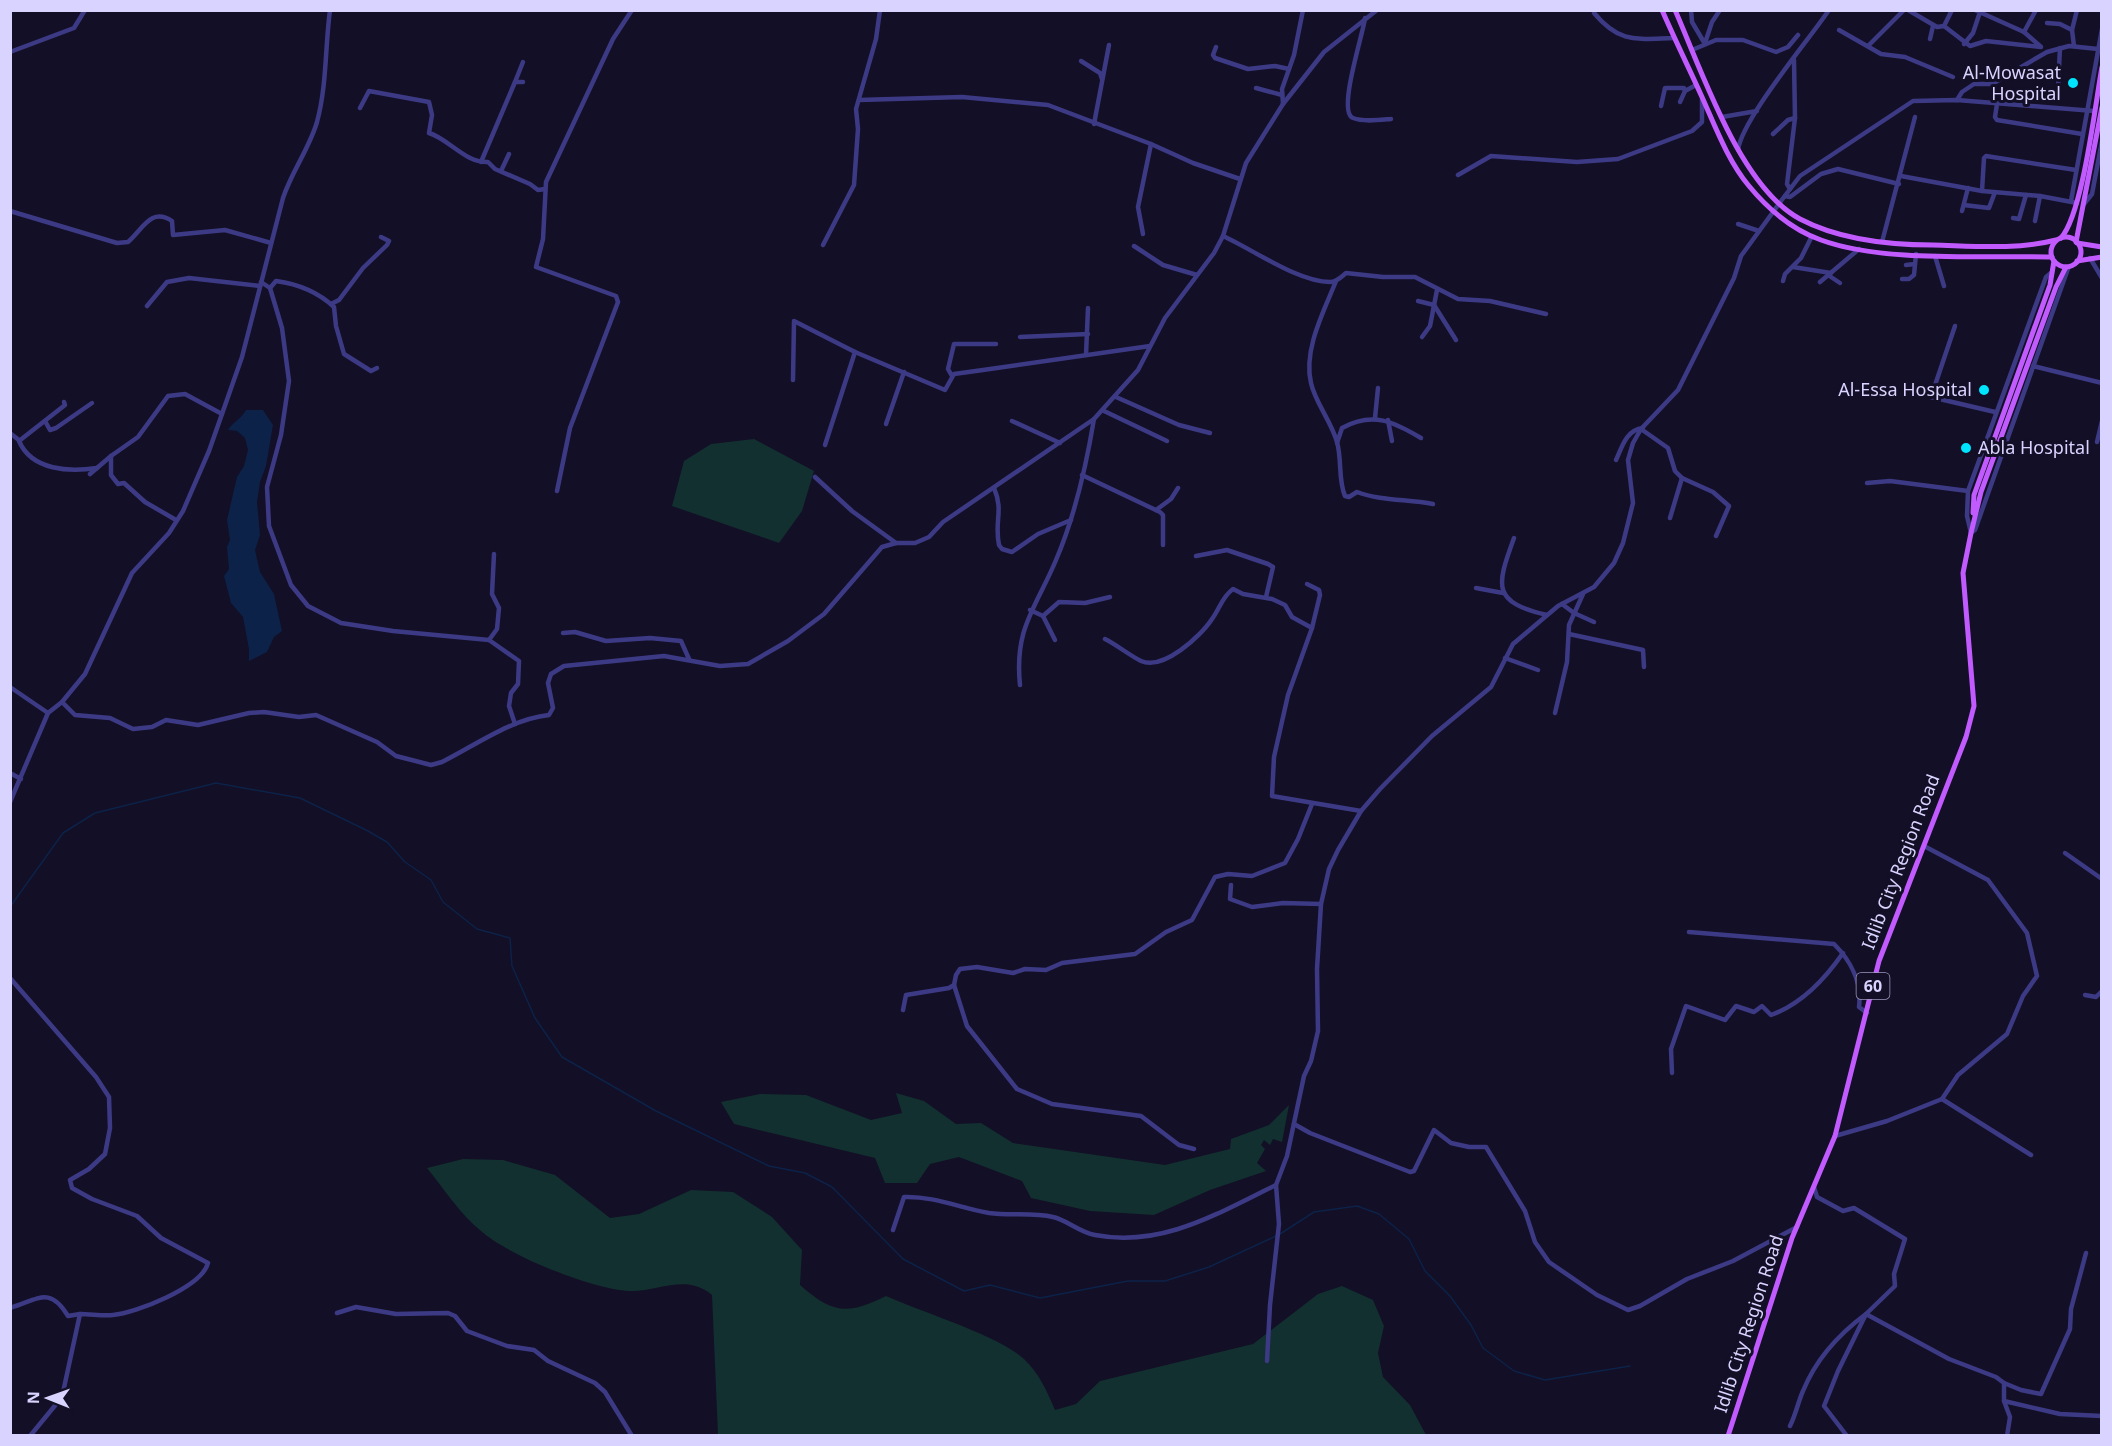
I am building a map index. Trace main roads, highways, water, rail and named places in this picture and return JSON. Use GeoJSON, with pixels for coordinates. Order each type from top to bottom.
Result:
{"type":"FeatureCollection","features":[{"type":"Feature","properties":{"kind":"main road"},"geometry":{"type":"LineString","coordinates":[[1662,10],[1719,135],[1748,184],[1774,212],[1812,236],[1859,249],[1935,255],[2053,259],[2068,266],[2077,261],[2102,257]]}},
{"type":"Feature","properties":{"kind":"main road"},"geometry":{"type":"LineString","coordinates":[[1675,10],[1738,150],[1761,186],[1798,218],[1851,238],[1882,242],[2003,246],[2036,245],[2069,238],[2102,247]]}},
{"type":"Feature","properties":{"kind":"main road"},"geometry":{"type":"LineString","coordinates":[[2053,259],[2052,247],[2069,229],[2102,67]]}},
{"type":"Feature","properties":{"kind":"main road"},"geometry":{"type":"LineString","coordinates":[[2077,261],[2080,250],[2077,242],[2102,107]]}},
{"type":"Feature","properties":{"kind":"main road","name":"Idlib City Region Road"},"geometry":{"type":"LineString","coordinates":[[1971,533],[1974,495],[2052,272],[2053,259]]}},
{"type":"Feature","properties":{"kind":"main road","name":"Idlib City Region Road"},"geometry":{"type":"LineString","coordinates":[[1728,1436],[1797,1227],[1835,1136],[1879,961],[1966,737],[1974,706],[1963,573],[1971,533],[1980,492],[2056,287],[2068,266]]}},
{"type":"Feature","properties":{"kind":"water"},"geometry":{"type":"Polygon","coordinates":[[[246,410],[263,410],[273,425],[257,502],[260,535],[255,550],[260,572],[274,594],[282,631],[274,637],[267,652],[249,661],[243,617],[231,603],[224,576],[229,569],[227,547],[230,540],[227,520],[237,477],[244,466],[248,450],[245,438],[237,431],[228,430],[246,410]]]}},
{"type":"Feature","properties":{"kind":"waterway"},"geometry":{"type":"LineString","coordinates":[[10,907],[63,833],[95,813],[216,783],[300,798],[387,842],[405,862],[431,880],[443,902],[477,929],[510,938],[512,966],[535,1018],[562,1057],[656,1111],[769,1166],[805,1173],[832,1187],[903,1259],[964,1291],[990,1285],[1040,1298],[1128,1281],[1165,1281],[1209,1267],[1276,1236]]}},
{"type":"Feature","properties":{"kind":"waterway"},"geometry":{"type":"LineString","coordinates":[[1280,1234],[1314,1212],[1357,1206],[1379,1214],[1409,1239],[1425,1271],[1450,1296],[1471,1325],[1483,1348],[1514,1371],[1545,1380],[1630,1366]]}},
{"type":"Feature","properties":{"kind":"place","name":"Al-Mowasat Hospital"},"geometry":{"type":"Point","coordinates":[2073,83]}},
{"type":"Feature","properties":{"kind":"place","name":"Al-Essa Hospital"},"geometry":{"type":"Point","coordinates":[1984,390]}},
{"type":"Feature","properties":{"kind":"place","name":"Abla Hospital"},"geometry":{"type":"Point","coordinates":[1966,448]}}]}
